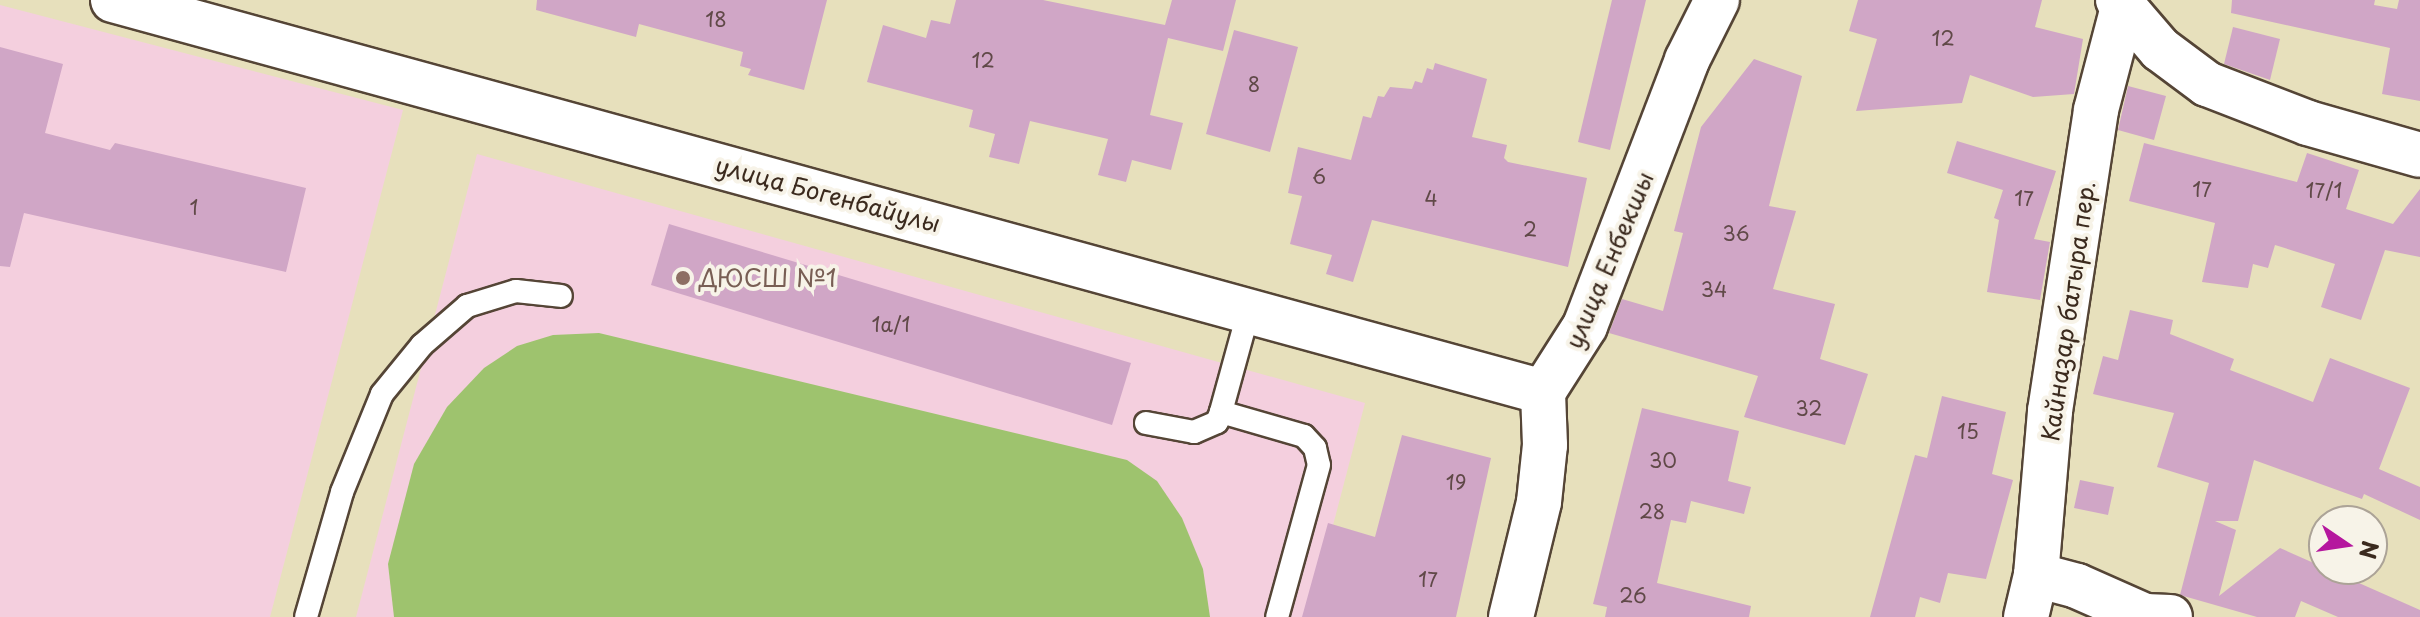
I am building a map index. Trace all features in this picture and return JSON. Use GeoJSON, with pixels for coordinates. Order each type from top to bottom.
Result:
{"type":"FeatureCollection","features":[{"type":"Feature","properties":{"kind":"street","name":"улица Богенбайулы"},"geometry":{"type":"LineString","coordinates":[[113,0],[1543,392]]}},
{"type":"Feature","properties":{"kind":"street","name":"улица Енбекшы"},"geometry":{"type":"LineString","coordinates":[[1543,392],[1585,326],[1677,85],[1717,0]]}},
{"type":"Feature","properties":{"kind":"street"},"geometry":{"type":"LineString","coordinates":[[2121,3],[2160,49],[2207,84],[2308,123],[2420,155]]}},
{"type":"Feature","properties":{"kind":"street","name":"Кайназар батыра пер."},"geometry":{"type":"LineString","coordinates":[[2026,617],[2036,575],[2050,411],[2096,110],[2121,3]]}},
{"type":"Feature","properties":{"kind":"street"},"geometry":{"type":"LineString","coordinates":[[1511,617],[1539,502],[1545,445],[1543,392]]}},
{"type":"Feature","properties":{"kind":"street"},"geometry":{"type":"LineString","coordinates":[[2036,575],[2145,616],[2170,617]]}},
{"type":"Feature","properties":{"kind":"lane"},"geometry":{"type":"LineString","coordinates":[[306,617],[342,492],[382,394],[422,345],[467,306],[516,291],[561,296]]}},
{"type":"Feature","properties":{"kind":"lane"},"geometry":{"type":"LineString","coordinates":[[1146,423],[1194,432],[1217,422],[1249,310]]}},
{"type":"Feature","properties":{"kind":"lane"},"geometry":{"type":"LineString","coordinates":[[1221,412],[1304,436],[1315,448],[1316,480],[1277,617]]}},
{"type":"Feature","properties":{"kind":"shaded area"},"geometry":{"type":"Polygon","coordinates":[[[0,5],[403,110],[270,617],[0,617],[0,5]]]}},
{"type":"Feature","properties":{"kind":"shaded area","name":"ДЮСШ №1"},"geometry":{"type":"Polygon","coordinates":[[[477,154],[1365,403],[1309,617],[356,617],[477,154]]]}},
{"type":"Feature","properties":{"kind":"green space"},"geometry":{"type":"Polygon","coordinates":[[[599,333],[1127,460],[1157,481],[1182,518],[1203,569],[1210,617],[394,617],[388,564],[414,464],[447,407],[484,368],[517,346],[553,335],[599,333]]]}},
{"type":"Feature","properties":{"kind":"building"},"geometry":{"type":"Polygon","coordinates":[[[537,0],[827,0],[804,90],[748,75],[751,69],[740,66],[743,52],[639,24],[636,37],[536,10],[537,0]]]}},
{"type":"Feature","properties":{"kind":"building"},"geometry":{"type":"Polygon","coordinates":[[[956,0],[1043,0],[1165,25],[1172,0],[1236,0],[1223,51],[1168,38],[1150,115],[1183,123],[1171,170],[1132,160],[1126,182],[1098,175],[1108,139],[1030,121],[1019,164],[989,157],[995,134],[969,127],[973,110],[867,82],[883,25],[926,38],[931,20],[950,24],[956,0]]]}},
{"type":"Feature","properties":{"kind":"building"},"geometry":{"type":"Polygon","coordinates":[[[1612,0],[1646,0],[1610,150],[1578,142],[1612,0]]]}},
{"type":"Feature","properties":{"kind":"building"},"geometry":{"type":"Polygon","coordinates":[[[1858,0],[2042,0],[2035,27],[2083,39],[2074,94],[2033,97],[1970,75],[1962,103],[1856,111],[1877,39],[1849,31],[1858,0]]]}},
{"type":"Feature","properties":{"kind":"building"},"geometry":{"type":"Polygon","coordinates":[[[2232,0],[2375,0],[2374,5],[2397,9],[2399,0],[2420,0],[2420,101],[2382,94],[2390,48],[2231,13],[2232,0]]]}},
{"type":"Feature","properties":{"kind":"building"},"geometry":{"type":"Polygon","coordinates":[[[2233,27],[2280,39],[2270,80],[2224,64],[2233,27]]]}},
{"type":"Feature","properties":{"kind":"building"},"geometry":{"type":"Polygon","coordinates":[[[1234,30],[1298,47],[1270,152],[1206,134],[1234,30]]]}},
{"type":"Feature","properties":{"kind":"building"},"geometry":{"type":"Polygon","coordinates":[[[0,47],[63,64],[45,133],[110,150],[115,143],[306,188],[286,272],[24,213],[10,267],[0,266],[0,47]]]}},
{"type":"Feature","properties":{"kind":"building"},"geometry":{"type":"Polygon","coordinates":[[[1754,59],[1802,76],[1769,206],[1796,211],[1773,289],[1835,304],[1820,359],[1868,374],[1845,445],[1744,417],[1758,376],[1609,333],[1622,299],[1663,311],[1683,233],[1674,231],[1701,127],[1754,59]]]}},
{"type":"Feature","properties":{"kind":"building"},"geometry":{"type":"Polygon","coordinates":[[[1435,63],[1487,79],[1472,137],[1507,145],[1504,158],[1508,162],[1587,178],[1568,267],[1372,220],[1353,282],[1326,274],[1332,255],[1290,244],[1302,196],[1288,193],[1298,147],[1351,160],[1363,116],[1371,118],[1378,96],[1384,97],[1390,87],[1412,89],[1415,81],[1422,83],[1427,68],[1433,70],[1435,63]]]}},
{"type":"Feature","properties":{"kind":"building"},"geometry":{"type":"Polygon","coordinates":[[[2128,86],[2166,96],[2154,140],[2118,130],[2128,86]]]}},
{"type":"Feature","properties":{"kind":"building"},"geometry":{"type":"Polygon","coordinates":[[[1957,141],[2056,171],[2034,239],[2050,242],[2040,300],[1987,292],[1999,220],[1994,218],[2003,190],[1947,173],[1957,141]]]}},
{"type":"Feature","properties":{"kind":"building"},"geometry":{"type":"Polygon","coordinates":[[[2144,143],[2297,182],[2307,153],[2359,170],[2346,209],[2393,224],[2420,189],[2420,257],[2385,250],[2361,320],[2321,307],[2335,264],[2275,245],[2268,268],[2253,264],[2248,288],[2202,282],[2215,223],[2129,201],[2144,143]]]}},
{"type":"Feature","properties":{"kind":"building"},"geometry":{"type":"Polygon","coordinates":[[[669,224],[1131,363],[1112,425],[651,285],[669,224]]]}},
{"type":"Feature","properties":{"kind":"building"},"geometry":{"type":"Polygon","coordinates":[[[2130,310],[2173,320],[2170,334],[2234,359],[2230,370],[2313,402],[2330,358],[2410,388],[2379,469],[2420,487],[2420,520],[2364,494],[2362,499],[2254,460],[2238,521],[2215,521],[2236,530],[2219,596],[2280,548],[2308,560],[2308,585],[2364,585],[2420,610],[2420,617],[2338,617],[2301,601],[2295,617],[2257,617],[2180,595],[2209,483],[2157,467],[2174,413],[2093,394],[2103,356],[2118,360],[2130,310]]]}},
{"type":"Feature","properties":{"kind":"building"},"geometry":{"type":"Polygon","coordinates":[[[1942,396],[2006,412],[1992,474],[2013,480],[1986,579],[1948,573],[1940,603],[1920,597],[1915,617],[1870,617],[1915,455],[1927,458],[1942,396]]]}},
{"type":"Feature","properties":{"kind":"building"},"geometry":{"type":"Polygon","coordinates":[[[1642,408],[1739,431],[1728,481],[1751,487],[1744,514],[1691,501],[1686,523],[1671,520],[1657,583],[1751,606],[1749,617],[1605,617],[1607,607],[1593,604],[1642,408]]]}},
{"type":"Feature","properties":{"kind":"building"},"geometry":{"type":"Polygon","coordinates":[[[1402,435],[1491,458],[1456,617],[1302,617],[1328,523],[1375,537],[1402,435]]]}},
{"type":"Feature","properties":{"kind":"building"},"geometry":{"type":"Polygon","coordinates":[[[2080,480],[2114,487],[2108,515],[2074,508],[2080,480]]]}},
{"type":"Feature","properties":{"kind":"place","name":"ДЮСШ №1"},"geometry":{"type":"Point","coordinates":[683,278]}}]}
